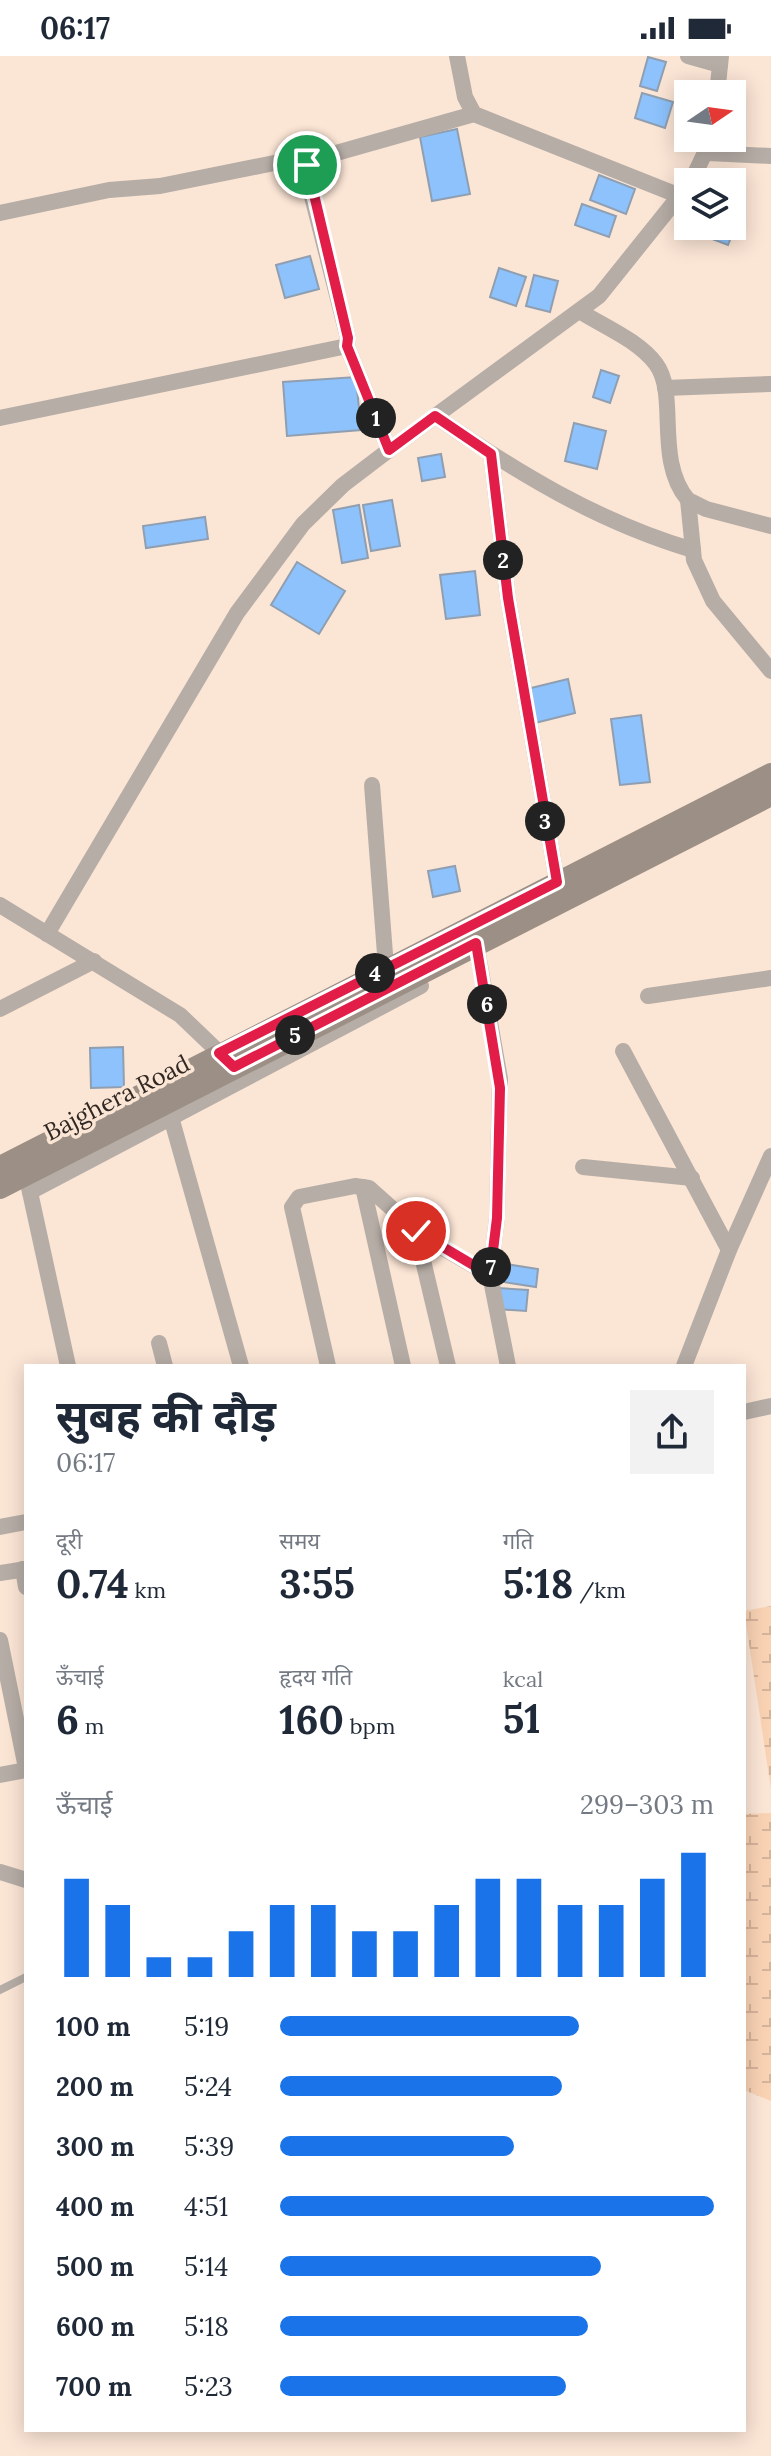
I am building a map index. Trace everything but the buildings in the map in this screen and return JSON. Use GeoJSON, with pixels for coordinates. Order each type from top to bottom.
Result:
{"type":"FeatureCollection","features":[{"type":"Feature","properties":{"kind":"main road","name":"Bajghera Road"},"geometry":{"type":"LineString","coordinates":[[0,1188],[28,1183],[169,1110],[227,1060],[386,967],[771,774]]}},
{"type":"Feature","properties":{"kind":"main road","name":"Bajghera Road"},"geometry":{"type":"LineString","coordinates":[[0,1167],[227,1060],[477,949],[771,795]]}},
{"type":"Feature","properties":{"kind":"street"},"geometry":{"type":"LineString","coordinates":[[457,56],[465,97],[474,114]]}},
{"type":"Feature","properties":{"kind":"street"},"geometry":{"type":"LineString","coordinates":[[688,56],[720,61]]}},
{"type":"Feature","properties":{"kind":"street"},"geometry":{"type":"LineString","coordinates":[[0,213],[109,190],[160,186],[294,159],[308,161],[474,114],[674,184]]}},
{"type":"Feature","properties":{"kind":"street"},"geometry":{"type":"LineString","coordinates":[[746,151],[771,156]]}},
{"type":"Feature","properties":{"kind":"street"},"geometry":{"type":"LineString","coordinates":[[308,161],[307,177],[348,338],[347,346],[389,450]]}},
{"type":"Feature","properties":{"kind":"street"},"geometry":{"type":"LineString","coordinates":[[47,934],[237,613],[303,524],[343,485],[581,312],[622,271],[674,204]]}},
{"type":"Feature","properties":{"kind":"street"},"geometry":{"type":"LineString","coordinates":[[581,312],[650,357],[662,374],[671,462],[688,500],[693,550],[713,601],[771,671]]}},
{"type":"Feature","properties":{"kind":"street"},"geometry":{"type":"LineString","coordinates":[[0,418],[347,346]]}},
{"type":"Feature","properties":{"kind":"street"},"geometry":{"type":"LineString","coordinates":[[665,388],[771,384]]}},
{"type":"Feature","properties":{"kind":"street"},"geometry":{"type":"LineString","coordinates":[[435,416],[491,454],[612,522],[693,550]]}},
{"type":"Feature","properties":{"kind":"street"},"geometry":{"type":"LineString","coordinates":[[491,454],[508,598],[557,882]]}},
{"type":"Feature","properties":{"kind":"street"},"geometry":{"type":"LineString","coordinates":[[688,500],[706,509],[771,526]]}},
{"type":"Feature","properties":{"kind":"street"},"geometry":{"type":"LineString","coordinates":[[372,785],[386,967]]}},
{"type":"Feature","properties":{"kind":"street"},"geometry":{"type":"LineString","coordinates":[[0,905],[180,1015],[227,1060]]}},
{"type":"Feature","properties":{"kind":"street"},"geometry":{"type":"LineString","coordinates":[[240,1364],[169,1110],[477,949],[500,1088],[497,1218],[490,1275],[508,1364]]}},
{"type":"Feature","properties":{"kind":"street"},"geometry":{"type":"LineString","coordinates":[[0,1009],[94,961]]}},
{"type":"Feature","properties":{"kind":"street"},"geometry":{"type":"LineString","coordinates":[[648,996],[771,978]]}},
{"type":"Feature","properties":{"kind":"street"},"geometry":{"type":"LineString","coordinates":[[623,1051],[729,1250]]}},
{"type":"Feature","properties":{"kind":"street"},"geometry":{"type":"LineString","coordinates":[[685,1364],[729,1250],[771,1156]]}},
{"type":"Feature","properties":{"kind":"street"},"geometry":{"type":"LineString","coordinates":[[583,1167],[692,1178]]}},
{"type":"Feature","properties":{"kind":"street"},"geometry":{"type":"LineString","coordinates":[[28,1183],[68,1364]]}},
{"type":"Feature","properties":{"kind":"street"},"geometry":{"type":"LineString","coordinates":[[328,1364],[293,1204],[306,1195],[363,1187],[375,1193],[416,1231],[490,1275]]}},
{"type":"Feature","properties":{"kind":"street"},"geometry":{"type":"LineString","coordinates":[[363,1187],[403,1364]]}},
{"type":"Feature","properties":{"kind":"street"},"geometry":{"type":"LineString","coordinates":[[416,1231],[448,1364]]}},
{"type":"Feature","properties":{"kind":"street"},"geometry":{"type":"LineString","coordinates":[[159,1343],[164,1364]]}},
{"type":"Feature","properties":{"kind":"street"},"geometry":{"type":"LineString","coordinates":[[746,1412],[771,1406]]}},
{"type":"Feature","properties":{"kind":"street"},"geometry":{"type":"LineString","coordinates":[[0,1527],[24,1522]]}},
{"type":"Feature","properties":{"kind":"street"},"geometry":{"type":"LineString","coordinates":[[0,1573],[24,1569]]}},
{"type":"Feature","properties":{"kind":"street"},"geometry":{"type":"LineString","coordinates":[[0,1640],[24,1759]]}},
{"type":"Feature","properties":{"kind":"street"},"geometry":{"type":"LineString","coordinates":[[0,1775],[24,1769]]}},
{"type":"Feature","properties":{"kind":"street"},"geometry":{"type":"LineString","coordinates":[[0,1872],[24,1879]]}},
{"type":"Feature","properties":{"kind":"lane"},"geometry":{"type":"LineString","coordinates":[[0,1990],[24,1978]]}},
{"type":"Feature","properties":{"kind":"green space"},"geometry":{"type":"Polygon","coordinates":[[[771,1606],[771,1789],[746,1624],[746,1611],[771,1606]]]}},
{"type":"Feature","properties":{"kind":"green space"},"geometry":{"type":"Polygon","coordinates":[[[771,1813],[771,2101],[746,2091],[746,1814],[771,1813]]]}},
{"type":"Feature","properties":{"kind":"route"},"geometry":{"type":"LineString","coordinates":[[307,165],[307,177],[348,338],[347,346],[389,450],[435,416],[491,454],[508,598],[557,882],[219,1053],[234,1067],[476,943],[500,1088],[497,1218],[490,1275],[416,1231]]}}]}
